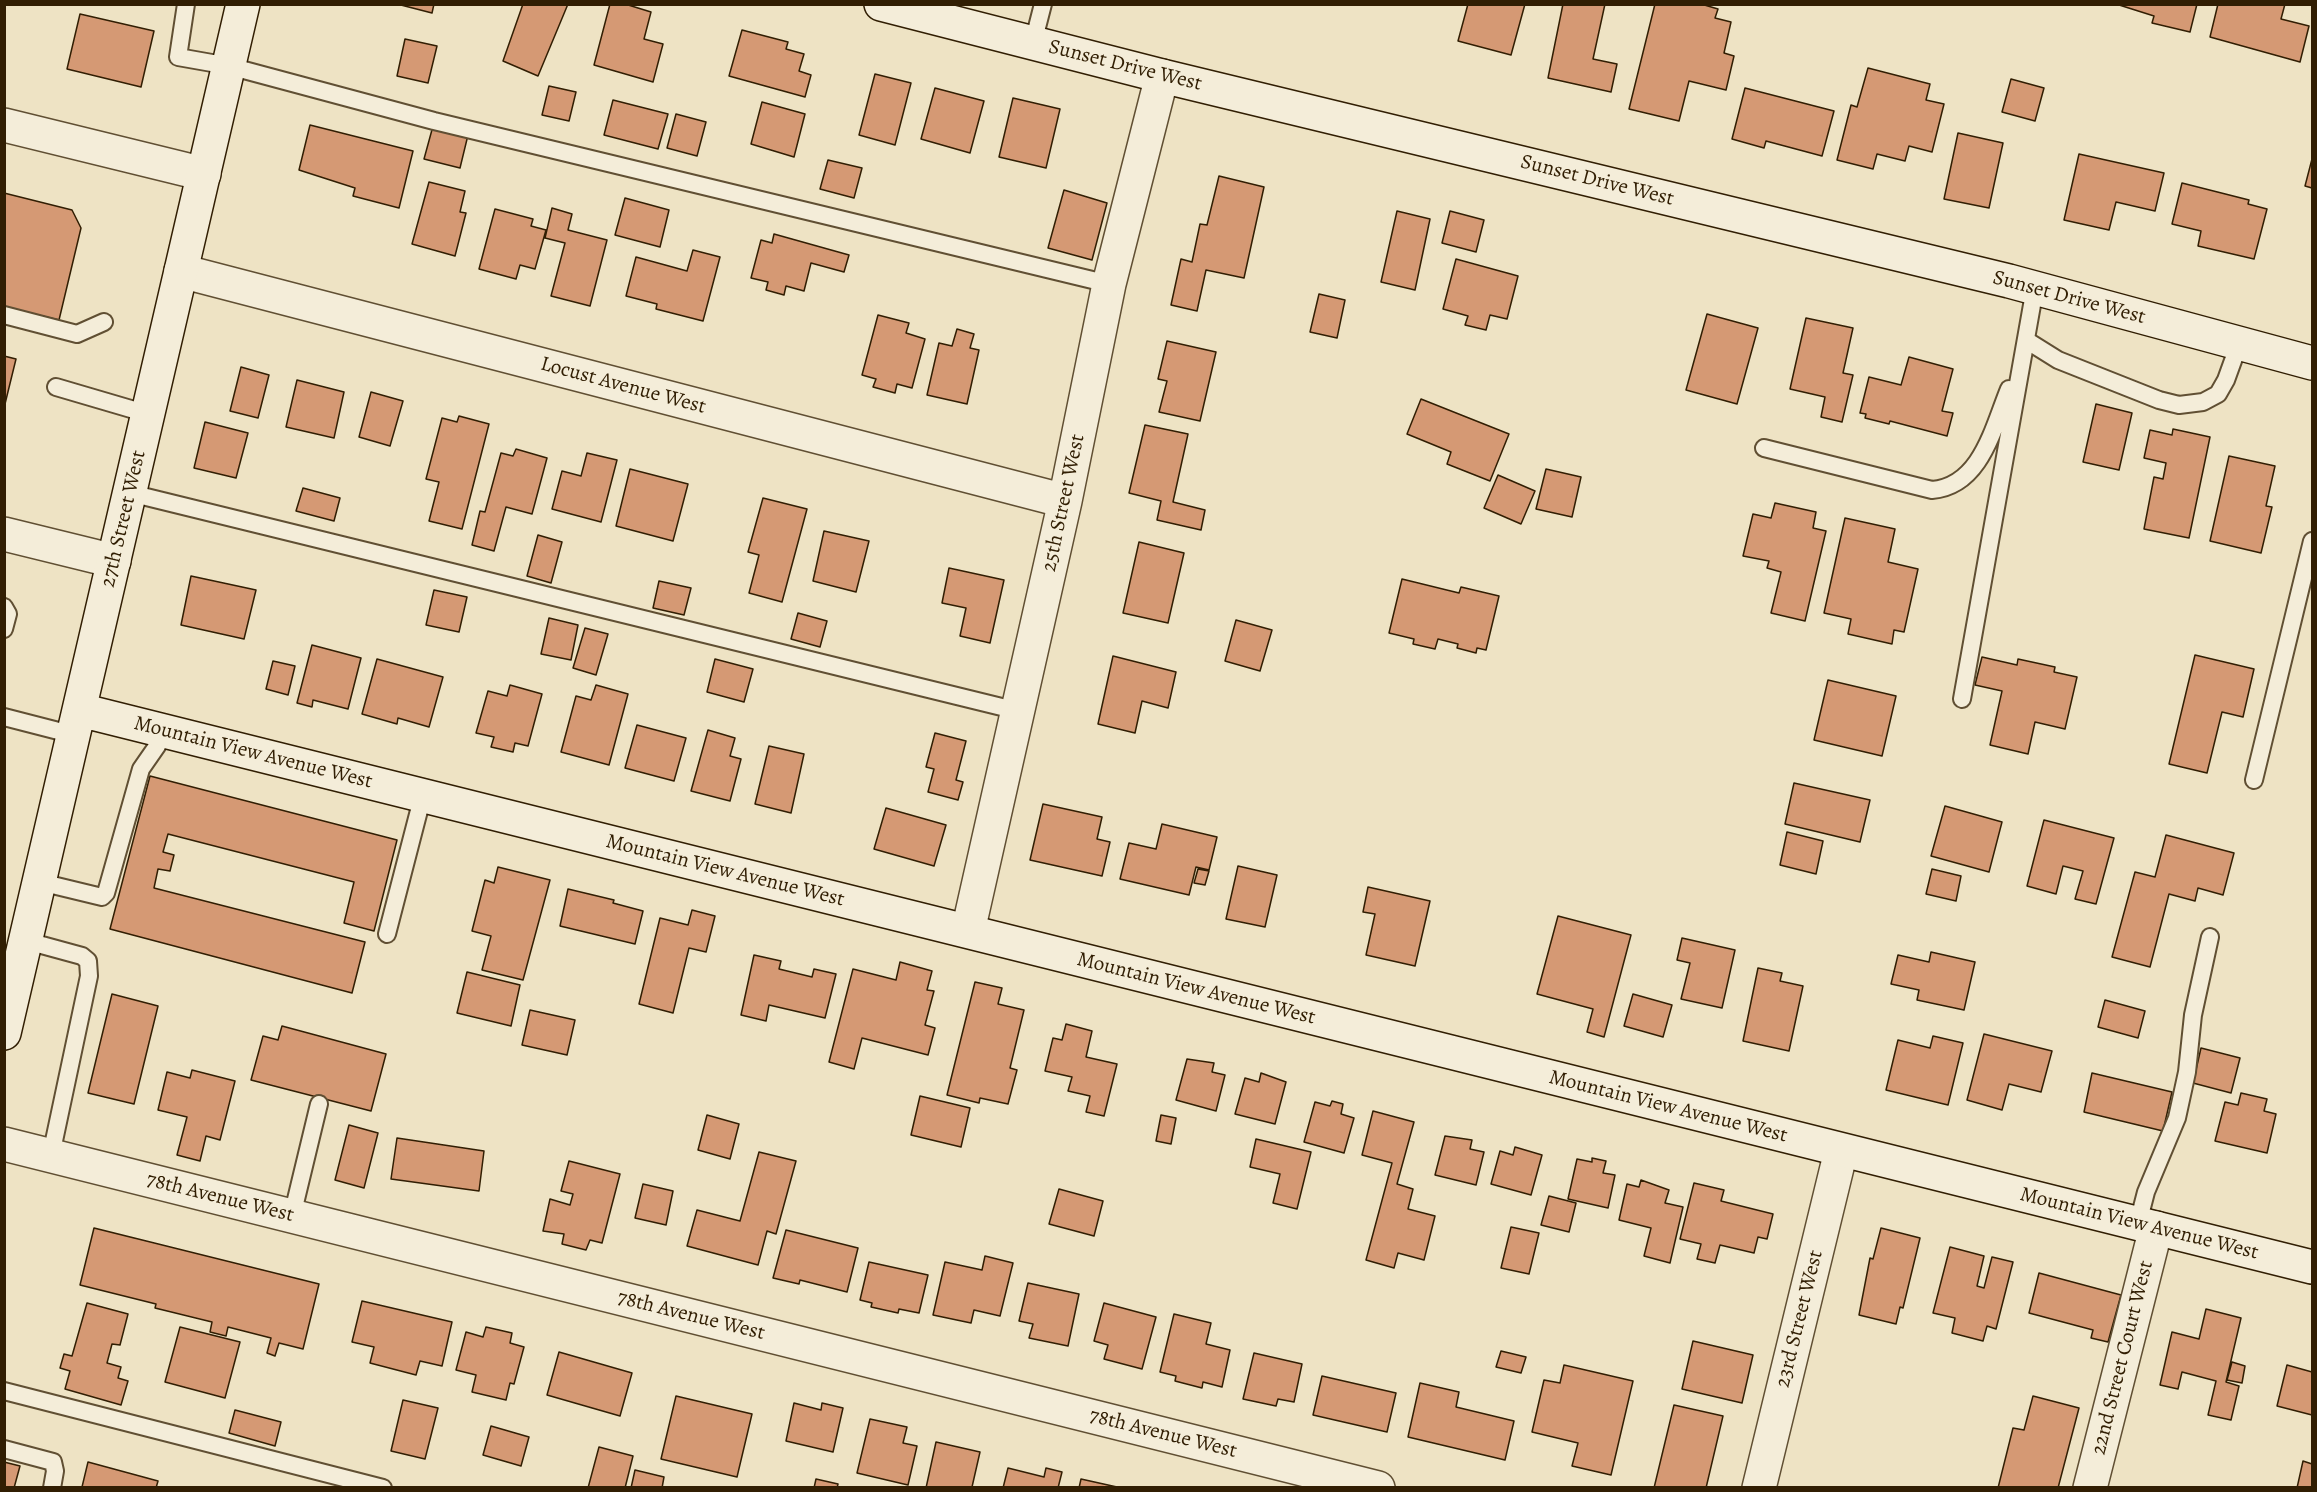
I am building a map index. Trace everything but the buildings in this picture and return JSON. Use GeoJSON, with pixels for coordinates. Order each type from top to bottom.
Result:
{"type":"FeatureCollection","features":[{"type":"Feature","properties":{"kind":"street","name":"27th Street West"},"geometry":{"type":"LineString","coordinates":[[5,1025],[27,941],[243,4]]}},
{"type":"Feature","properties":{"kind":"street","name":"Sunset Drive West"},"geometry":{"type":"LineString","coordinates":[[880,4],[1162,76],[2035,288],[2313,363]]}},
{"type":"Feature","properties":{"kind":"street","name":"25th Street West"},"geometry":{"type":"LineString","coordinates":[[968,931],[1065,501],[1109,284],[1162,76]]}},
{"type":"Feature","properties":{"kind":"street"},"geometry":{"type":"LineString","coordinates":[[4,125],[204,174]]}},
{"type":"Feature","properties":{"kind":"street","name":"Locust Avenue West"},"geometry":{"type":"LineString","coordinates":[[181,271],[1065,501]]}},
{"type":"Feature","properties":{"kind":"street"},"geometry":{"type":"LineString","coordinates":[[4,534],[114,561]]}},
{"type":"Feature","properties":{"kind":"street","name":"Mountain View Avenue West"},"geometry":{"type":"LineString","coordinates":[[77,722],[161,730],[2313,1267]]}},
{"type":"Feature","properties":{"kind":"street","name":"78th Avenue West"},"geometry":{"type":"LineString","coordinates":[[4,1144],[1378,1488]]}},
{"type":"Feature","properties":{"kind":"street","name":"23rd Street West"},"geometry":{"type":"LineString","coordinates":[[1759,1488],[1841,1151]]}},
{"type":"Feature","properties":{"kind":"street","name":"22nd Street Court West"},"geometry":{"type":"LineString","coordinates":[[2090,1488],[2147,1226]]}},
{"type":"Feature","properties":{"kind":"lane"},"geometry":{"type":"LineString","coordinates":[[186,4],[178,57],[229,66],[434,121],[1109,284]]}},
{"type":"Feature","properties":{"kind":"lane"},"geometry":{"type":"LineString","coordinates":[[1033,43],[1043,4]]}},
{"type":"Feature","properties":{"kind":"lane"},"geometry":{"type":"LineString","coordinates":[[1962,699],[2035,288]]}},
{"type":"Feature","properties":{"kind":"lane"},"geometry":{"type":"LineString","coordinates":[[4,315],[77,334],[104,322]]}},
{"type":"Feature","properties":{"kind":"lane"},"geometry":{"type":"LineString","coordinates":[[2026,340],[2058,360],[2158,400],[2178,405],[2203,402],[2218,394],[2226,380],[2239,344]]}},
{"type":"Feature","properties":{"kind":"lane"},"geometry":{"type":"LineString","coordinates":[[1764,448],[1932,490],[1950,487],[1966,477],[1984,451],[2022,358]]}},
{"type":"Feature","properties":{"kind":"lane"},"geometry":{"type":"LineString","coordinates":[[56,387],[148,414]]}},
{"type":"Feature","properties":{"kind":"lane"},"geometry":{"type":"LineString","coordinates":[[130,493],[1018,711]]}},
{"type":"Feature","properties":{"kind":"lane"},"geometry":{"type":"LineString","coordinates":[[2254,780],[2313,541]]}},
{"type":"Feature","properties":{"kind":"lane"},"geometry":{"type":"LineString","coordinates":[[4,607],[8,614],[4,629]]}},
{"type":"Feature","properties":{"kind":"lane"},"geometry":{"type":"LineString","coordinates":[[4,717],[77,722]]}},
{"type":"Feature","properties":{"kind":"lane"},"geometry":{"type":"LineString","coordinates":[[40,882],[102,897],[106,893],[141,769],[157,746],[161,730]]}},
{"type":"Feature","properties":{"kind":"lane"},"geometry":{"type":"LineString","coordinates":[[387,934],[423,795]]}},
{"type":"Feature","properties":{"kind":"lane"},"geometry":{"type":"LineString","coordinates":[[2147,1226],[2146,1192],[2177,1118],[2187,1072],[2193,1015],[2210,937]]}},
{"type":"Feature","properties":{"kind":"lane"},"geometry":{"type":"LineString","coordinates":[[27,941],[82,956],[88,961],[89,976],[51,1155]]}},
{"type":"Feature","properties":{"kind":"lane"},"geometry":{"type":"LineString","coordinates":[[292,1216],[319,1104]]}},
{"type":"Feature","properties":{"kind":"lane"},"geometry":{"type":"LineString","coordinates":[[4,1391],[383,1488]]}},
{"type":"Feature","properties":{"kind":"lane"},"geometry":{"type":"LineString","coordinates":[[4,1449],[53,1462],[55,1471],[52,1488]]}}]}
